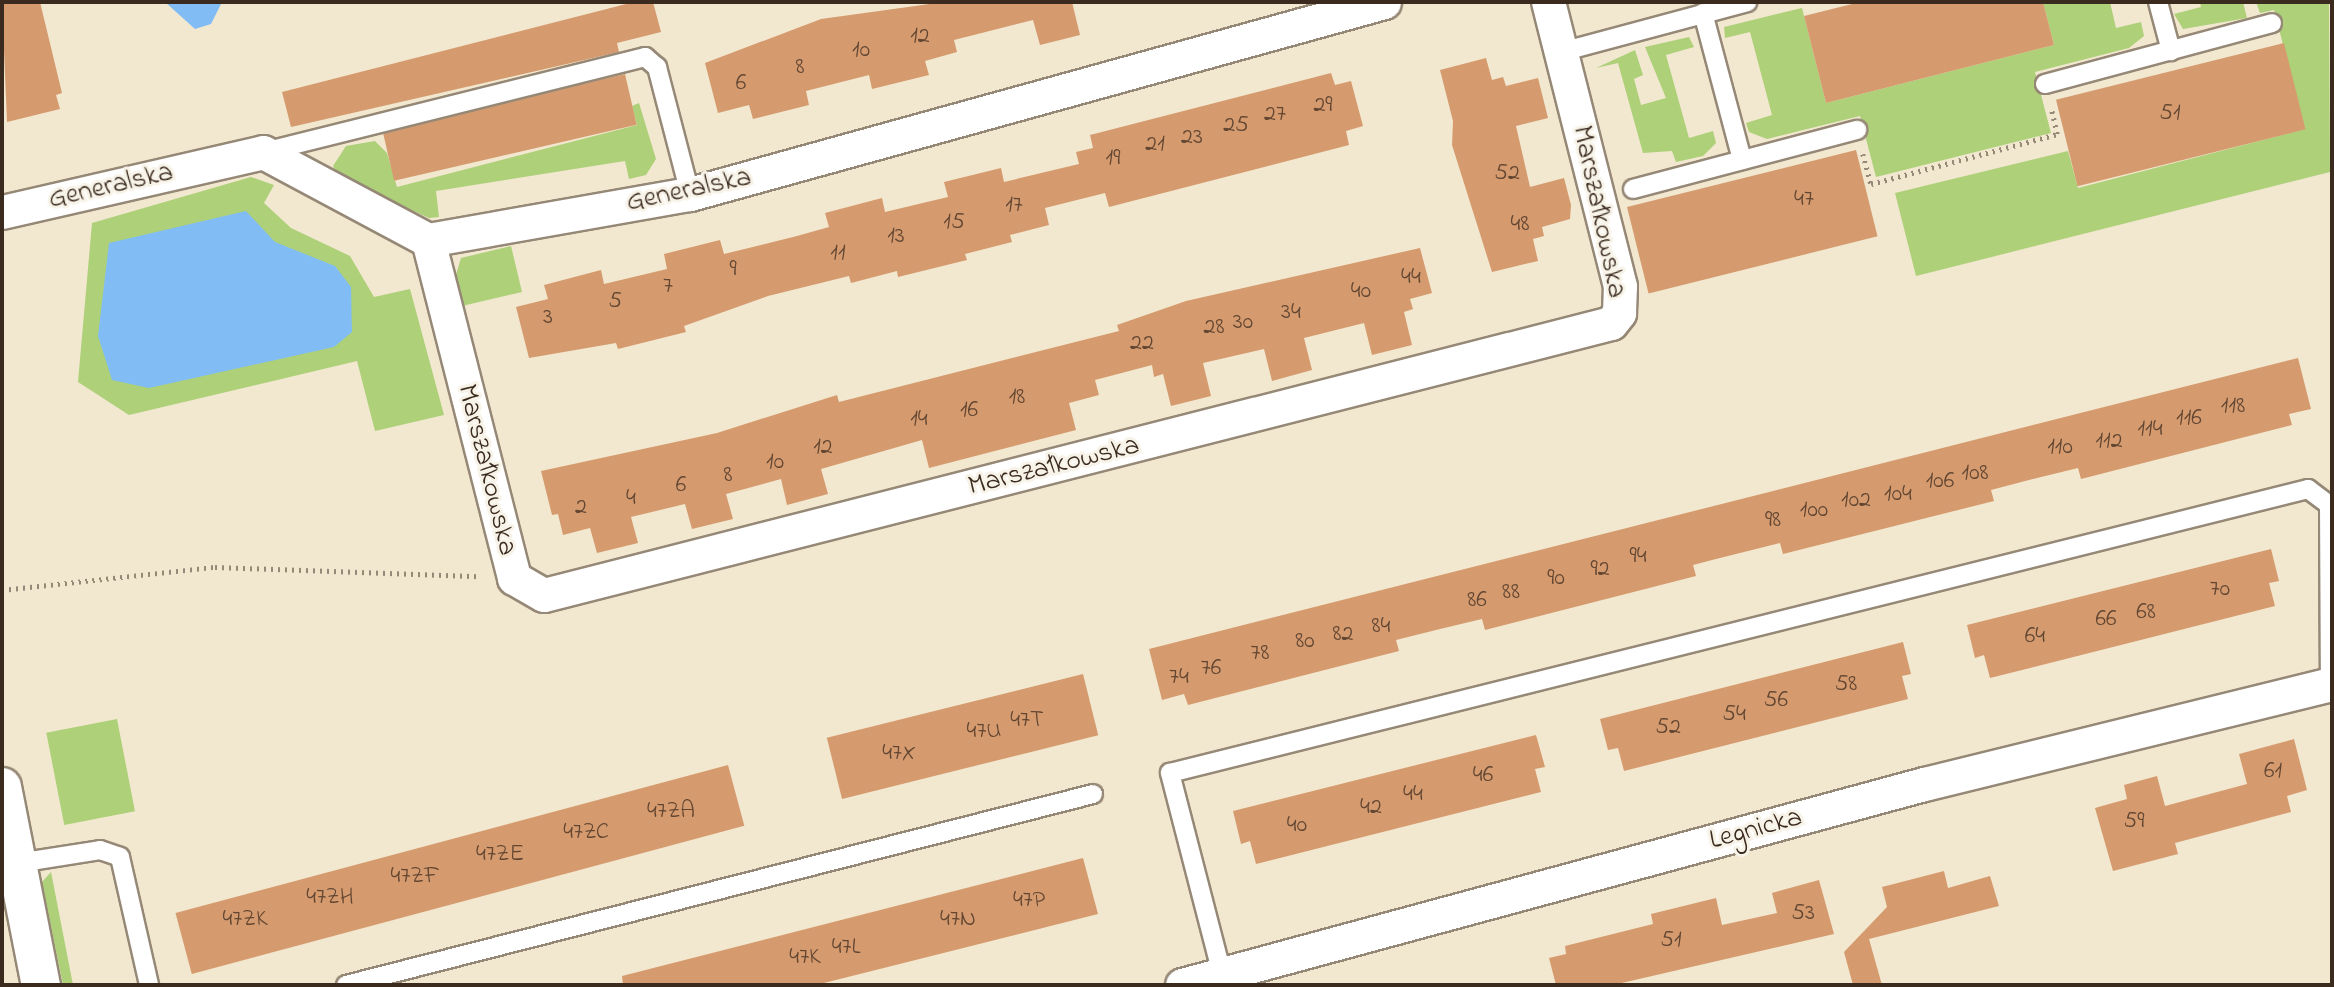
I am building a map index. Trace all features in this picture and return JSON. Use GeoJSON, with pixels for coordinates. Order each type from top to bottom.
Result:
{"type":"FeatureCollection","features":[{"type":"Feature","properties":{"kind":"street","name":"Generalska"},"geometry":{"type":"LineString","coordinates":[[428,240],[690,194],[1384,2]]}},
{"type":"Feature","properties":{"kind":"street","name":"Marszałkowska"},"geometry":{"type":"LineString","coordinates":[[428,240],[514,578],[544,595],[1611,323],[1619,313],[1620,286],[1548,2]]}},
{"type":"Feature","properties":{"kind":"street","name":"Generalska"},"geometry":{"type":"LineString","coordinates":[[2,212],[263,152]]}},
{"type":"Feature","properties":{"kind":"street"},"geometry":{"type":"LineString","coordinates":[[263,152],[428,240]]}},
{"type":"Feature","properties":{"kind":"street","name":"Legnicka"},"geometry":{"type":"LineString","coordinates":[[1182,985],[1924,784],[2331,684]]}},
{"type":"Feature","properties":{"kind":"street"},"geometry":{"type":"LineString","coordinates":[[2,787],[41,985]]}},
{"type":"Feature","properties":{"kind":"lane"},"geometry":{"type":"LineString","coordinates":[[1561,52],[1747,2]]}},
{"type":"Feature","properties":{"kind":"lane"},"geometry":{"type":"LineString","coordinates":[[2158,2],[2171,51]]}},
{"type":"Feature","properties":{"kind":"lane"},"geometry":{"type":"LineString","coordinates":[[1703,13],[1742,160]]}},
{"type":"Feature","properties":{"kind":"lane"},"geometry":{"type":"LineString","coordinates":[[2045,84],[2272,23]]}},
{"type":"Feature","properties":{"kind":"lane"},"geometry":{"type":"LineString","coordinates":[[263,152],[645,57],[657,67],[690,194]]}},
{"type":"Feature","properties":{"kind":"lane"},"geometry":{"type":"LineString","coordinates":[[1633,189],[1857,130]]}},
{"type":"Feature","properties":{"kind":"lane"},"geometry":{"type":"LineString","coordinates":[[1222,974],[1170,773],[2308,489],[2329,505],[2331,684]]}},
{"type":"Feature","properties":{"kind":"lane"},"geometry":{"type":"LineString","coordinates":[[346,985],[1093,794]]}},
{"type":"Feature","properties":{"kind":"lane"},"geometry":{"type":"LineString","coordinates":[[18,863],[100,850],[120,857],[149,985]]}},
{"type":"Feature","properties":{"kind":"path"},"geometry":{"type":"LineString","coordinates":[[1857,130],[1871,184],[2057,134],[2045,84]]}},
{"type":"Feature","properties":{"kind":"path"},"geometry":{"type":"LineString","coordinates":[[2,590],[215,567],[514,578]]}},
{"type":"Feature","properties":{"kind":"green space"},"geometry":{"type":"Polygon","coordinates":[[[2043,2],[2110,2],[2116,28],[2141,22],[2144,36],[2129,48],[2035,72],[2051,133],[1876,177],[1860,116],[1767,139],[1749,132],[1746,123],[1772,115],[1750,32],[1725,38],[1724,27],[1802,8],[1826,103],[2054,45],[2043,2]]]}},
{"type":"Feature","properties":{"kind":"green space"},"geometry":{"type":"Polygon","coordinates":[[[2200,2],[2243,2],[2247,18],[2183,29],[2174,14],[2201,7],[2200,2]]]}},
{"type":"Feature","properties":{"kind":"green space"},"geometry":{"type":"Polygon","coordinates":[[[2256,2],[2329,2],[2330,172],[1916,276],[1895,193],[2068,151],[2078,188],[2305,129],[2274,10],[2260,13],[2256,2]]]}},
{"type":"Feature","properties":{"kind":"green space"},"geometry":{"type":"Polygon","coordinates":[[[1689,37],[1694,47],[1666,55],[1689,138],[1713,131],[1716,143],[1703,156],[1676,162],[1672,151],[1643,153],[1618,63],[1596,68],[1635,50],[1643,75],[1634,79],[1641,105],[1666,98],[1645,47],[1689,37]]]}},
{"type":"Feature","properties":{"kind":"green space"},"geometry":{"type":"Polygon","coordinates":[[[639,103],[656,159],[646,175],[629,179],[625,161],[436,191],[439,217],[429,218],[339,177],[333,166],[346,146],[375,141],[387,153],[397,187],[637,125],[632,106],[639,103]]]}},
{"type":"Feature","properties":{"kind":"green space"},"geometry":{"type":"Polygon","coordinates":[[[251,177],[274,185],[264,203],[291,228],[350,256],[374,297],[410,289],[444,415],[375,431],[357,361],[129,415],[78,382],[92,223],[251,177]]]}},
{"type":"Feature","properties":{"kind":"green space"},"geometry":{"type":"Polygon","coordinates":[[[511,246],[522,292],[462,306],[456,275],[461,258],[511,246]]]}},
{"type":"Feature","properties":{"kind":"green space"},"geometry":{"type":"Polygon","coordinates":[[[117,719],[135,811],[64,825],[46,733],[117,719]]]}},
{"type":"Feature","properties":{"kind":"green space"},"geometry":{"type":"Polygon","coordinates":[[[51,872],[73,985],[63,985],[42,882],[51,872]]]}},
{"type":"Feature","properties":{"kind":"water"},"geometry":{"type":"Polygon","coordinates":[[[165,2],[222,2],[211,24],[195,29],[165,2]]]}},
{"type":"Feature","properties":{"kind":"water"},"geometry":{"type":"Polygon","coordinates":[[[246,211],[275,242],[335,266],[351,287],[352,332],[334,347],[149,388],[112,380],[98,336],[109,243],[246,211]]]}},
{"type":"Feature","properties":{"kind":"building"},"geometry":{"type":"Polygon","coordinates":[[[2,2],[40,2],[62,93],[56,95],[60,109],[7,122],[2,2]]]}},
{"type":"Feature","properties":{"kind":"building"},"geometry":{"type":"Polygon","coordinates":[[[634,2],[653,2],[661,32],[617,43],[619,52],[291,127],[282,92],[634,2]]]}},
{"type":"Feature","properties":{"kind":"building"},"geometry":{"type":"Polygon","coordinates":[[[944,2],[1072,2],[1080,35],[1040,45],[1033,20],[954,40],[957,52],[925,61],[929,75],[872,89],[869,75],[806,91],[809,105],[753,119],[749,105],[718,113],[705,63],[821,19],[944,2]]]}},
{"type":"Feature","properties":{"kind":"building"},"geometry":{"type":"Polygon","coordinates":[[[1860,2],[2043,2],[2054,45],[1826,103],[1804,16],[1860,2]]]}},
{"type":"Feature","properties":{"kind":"building"},"geometry":{"type":"Polygon","coordinates":[[[2284,43],[2306,129],[2078,186],[2056,100],[2284,43]]]}},
{"type":"Feature","properties":{"kind":"building"},"geometry":{"type":"Polygon","coordinates":[[[1486,58],[1492,80],[1503,77],[1506,86],[1538,78],[1548,118],[1516,126],[1530,187],[1564,178],[1571,205],[1570,219],[1542,227],[1544,236],[1533,239],[1538,261],[1492,272],[1452,145],[1453,121],[1440,70],[1486,58]]]}},
{"type":"Feature","properties":{"kind":"building"},"geometry":{"type":"Polygon","coordinates":[[[1331,73],[1335,85],[1351,81],[1363,126],[1346,131],[1349,145],[1109,207],[1105,193],[1045,208],[1049,225],[1010,235],[1012,242],[965,254],[967,260],[898,277],[897,271],[851,283],[849,276],[768,296],[684,326],[686,332],[618,349],[616,343],[529,358],[516,307],[548,299],[544,285],[601,270],[604,284],[667,269],[664,254],[720,240],[724,254],[797,236],[829,227],[825,213],[882,198],[885,212],[948,197],[944,182],[1001,168],[1004,182],[1079,164],[1076,152],[1093,148],[1090,135],[1331,73]]]}},
{"type":"Feature","properties":{"kind":"building"},"geometry":{"type":"Polygon","coordinates":[[[625,74],[637,125],[394,181],[382,130],[625,74]]]}},
{"type":"Feature","properties":{"kind":"building"},"geometry":{"type":"Polygon","coordinates":[[[1856,150],[1878,236],[1649,293],[1627,207],[1856,150]]]}},
{"type":"Feature","properties":{"kind":"building"},"geometry":{"type":"Polygon","coordinates":[[[1420,248],[1432,293],[1410,299],[1413,309],[1404,312],[1412,345],[1372,355],[1364,323],[1304,338],[1312,370],[1272,381],[1264,349],[1203,363],[1211,396],[1171,406],[1163,374],[1154,377],[1152,365],[1095,380],[1099,395],[1069,403],[1076,430],[929,468],[922,440],[821,469],[828,494],[787,505],[781,479],[726,494],[733,519],[692,529],[685,504],[631,517],[638,543],[597,553],[590,528],[563,535],[558,514],[552,515],[541,471],[717,433],[837,395],[839,402],[1119,331],[1117,325],[1186,301],[1420,248]]]}},
{"type":"Feature","properties":{"kind":"building"},"geometry":{"type":"Polygon","coordinates":[[[2298,358],[2311,409],[2289,414],[2292,425],[2081,479],[2078,468],[2029,480],[1991,490],[1994,501],[1783,554],[1780,543],[1716,559],[1693,565],[1696,576],[1485,630],[1482,619],[1396,640],[1399,651],[1188,705],[1184,694],[1162,700],[1149,649],[2298,358]]]}},
{"type":"Feature","properties":{"kind":"building"},"geometry":{"type":"Polygon","coordinates":[[[2271,549],[2279,581],[2269,583],[2275,606],[1990,678],[1984,655],[1975,658],[1967,625],[2271,549]]]}},
{"type":"Feature","properties":{"kind":"building"},"geometry":{"type":"Polygon","coordinates":[[[1903,642],[1911,674],[1902,676],[1908,699],[1624,771],[1618,748],[1608,750],[1600,719],[1903,642]]]}},
{"type":"Feature","properties":{"kind":"building"},"geometry":{"type":"Polygon","coordinates":[[[1083,674],[1098,735],[842,799],[827,738],[1083,674]]]}},
{"type":"Feature","properties":{"kind":"building"},"geometry":{"type":"Polygon","coordinates":[[[1536,735],[1545,767],[1535,769],[1541,792],[1256,864],[1250,841],[1241,844],[1233,811],[1536,735]]]}},
{"type":"Feature","properties":{"kind":"building"},"geometry":{"type":"Polygon","coordinates":[[[2294,739],[2307,790],[2287,796],[2291,812],[2175,843],[2178,854],[2113,871],[2095,808],[2127,799],[2124,785],[2157,776],[2165,806],[2247,784],[2239,754],[2294,739]]]}},
{"type":"Feature","properties":{"kind":"building"},"geometry":{"type":"Polygon","coordinates":[[[728,765],[744,826],[192,974],[175,913],[728,765]]]}},
{"type":"Feature","properties":{"kind":"building"},"geometry":{"type":"Polygon","coordinates":[[[1083,858],[1098,914],[816,985],[623,985],[622,976],[1083,858]]]}},
{"type":"Feature","properties":{"kind":"building"},"geometry":{"type":"Polygon","coordinates":[[[1944,871],[1948,888],[1990,876],[1999,906],[1869,939],[1882,985],[1853,985],[1844,952],[1887,907],[1882,887],[1944,871]]]}},
{"type":"Feature","properties":{"kind":"building"},"geometry":{"type":"Polygon","coordinates":[[[1819,880],[1834,934],[1613,985],[1556,985],[1549,958],[1566,954],[1565,946],[1653,924],[1651,914],[1716,898],[1722,925],[1777,913],[1772,893],[1819,880]]]}}]}
